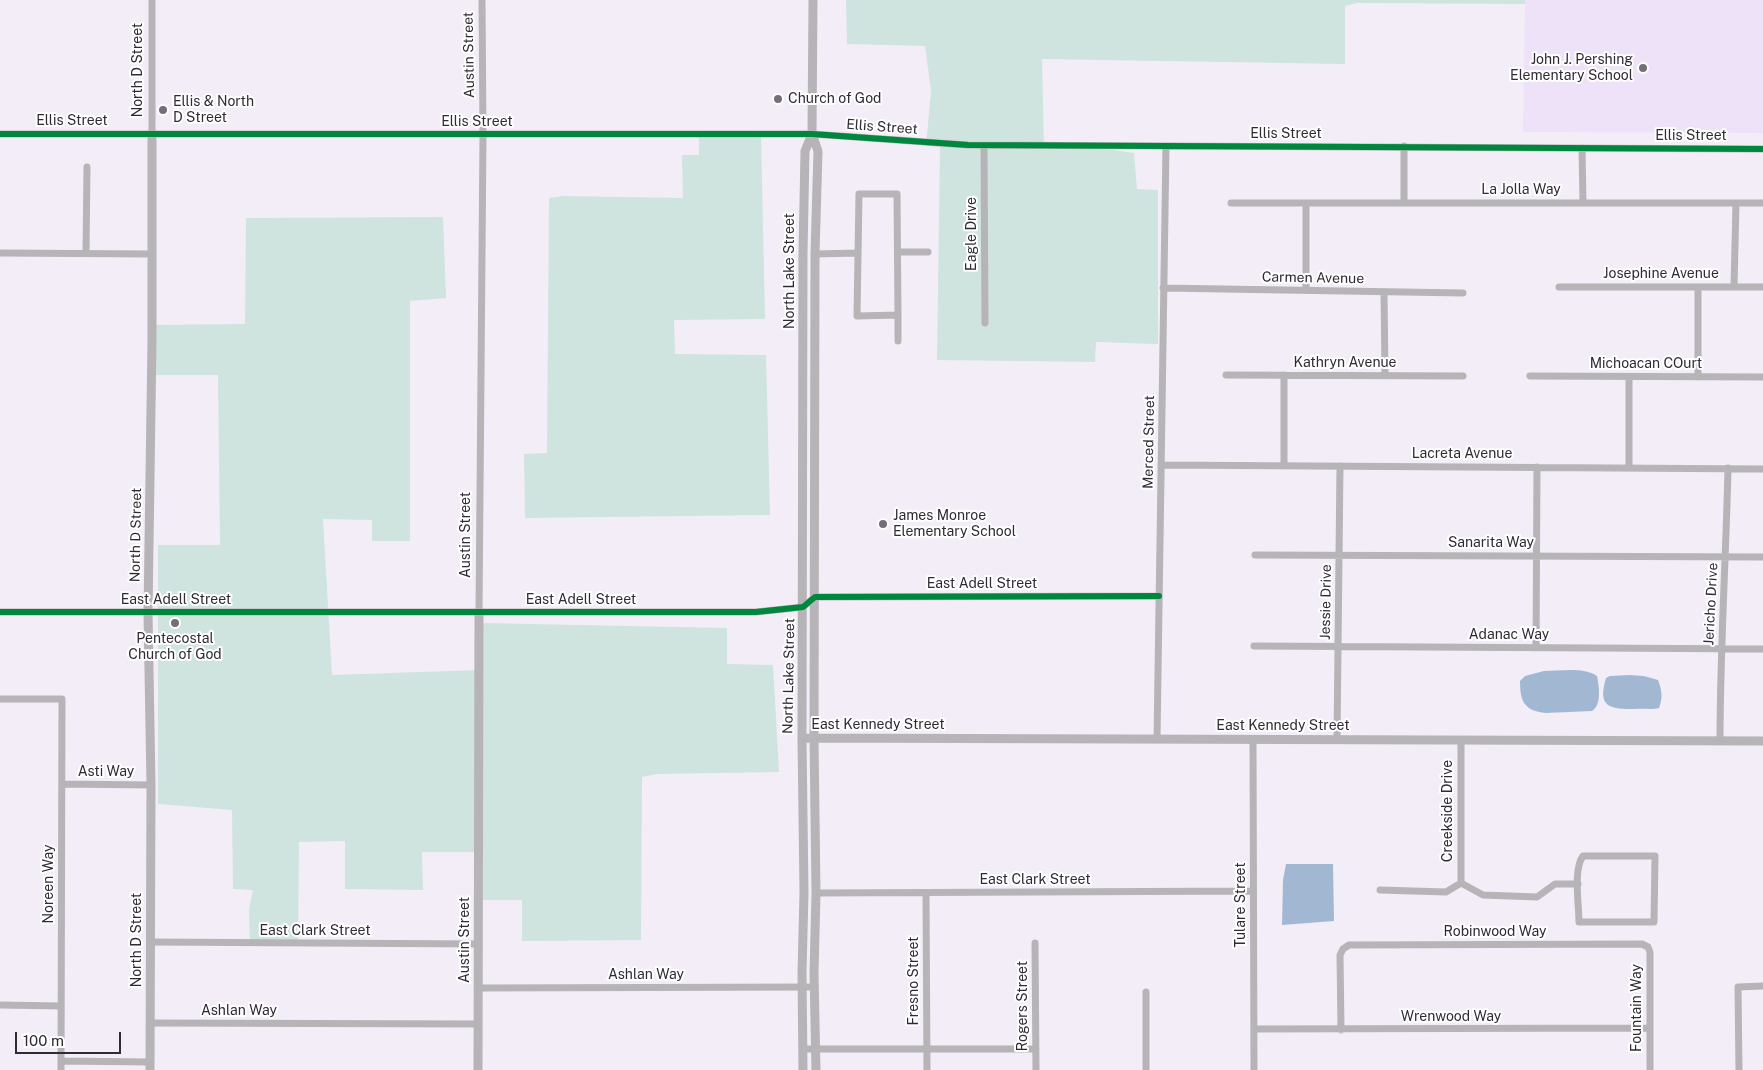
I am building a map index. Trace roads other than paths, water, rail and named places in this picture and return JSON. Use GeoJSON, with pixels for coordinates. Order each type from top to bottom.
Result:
{"type":"FeatureCollection","features":[{"type":"Feature","properties":{"kind":"street","name":"North D Street"},"geometry":{"type":"LineString","coordinates":[[150,1066],[151,785],[148,613],[152,254],[152,0]]}},
{"type":"Feature","properties":{"kind":"street","name":"Austin Street"},"geometry":{"type":"LineString","coordinates":[[478,1070],[483,135],[482,0]]}},
{"type":"Feature","properties":{"kind":"street","name":"North Lake Street"},"geometry":{"type":"LineString","coordinates":[[813,0],[812,134],[818,152],[815,254],[814,738],[816,893],[814,987],[816,1070]]}},
{"type":"Feature","properties":{"kind":"street","name":"Ellis Street"},"geometry":{"type":"LineString","coordinates":[[0,134],[812,134],[984,145],[1763,149]]}},
{"type":"Feature","properties":{"kind":"street","name":"North Lake Street"},"geometry":{"type":"LineString","coordinates":[[803,1070],[803,254],[805,151],[812,134]]}},
{"type":"Feature","properties":{"kind":"street","name":"Eagle Drive"},"geometry":{"type":"LineString","coordinates":[[984,145],[985,323]]}},
{"type":"Feature","properties":{"kind":"street","name":"Merced Street"},"geometry":{"type":"LineString","coordinates":[[1157,739],[1166,146]]}},
{"type":"Feature","properties":{"kind":"street"},"geometry":{"type":"LineString","coordinates":[[1404,146],[1404,203]]}},
{"type":"Feature","properties":{"kind":"street"},"geometry":{"type":"LineString","coordinates":[[1582,148],[1583,203]]}},
{"type":"Feature","properties":{"kind":"street"},"geometry":{"type":"LineString","coordinates":[[86,253],[87,168]]}},
{"type":"Feature","properties":{"kind":"street"},"geometry":{"type":"LineString","coordinates":[[898,315],[857,316],[859,194],[897,194],[898,252],[898,315],[898,341]]}},
{"type":"Feature","properties":{"kind":"street","name":"La Jolla Way"},"geometry":{"type":"LineString","coordinates":[[1231,203],[1763,203]]}},
{"type":"Feature","properties":{"kind":"street"},"geometry":{"type":"LineString","coordinates":[[1306,203],[1306,290]]}},
{"type":"Feature","properties":{"kind":"street"},"geometry":{"type":"LineString","coordinates":[[1734,287],[1736,203]]}},
{"type":"Feature","properties":{"kind":"street"},"geometry":{"type":"LineString","coordinates":[[898,252],[928,252]]}},
{"type":"Feature","properties":{"kind":"street"},"geometry":{"type":"LineString","coordinates":[[0,253],[152,254]]}},
{"type":"Feature","properties":{"kind":"street"},"geometry":{"type":"LineString","coordinates":[[803,254],[858,253]]}},
{"type":"Feature","properties":{"kind":"street","name":"Josephine Avenue"},"geometry":{"type":"LineString","coordinates":[[1560,287],[1763,287]]}},
{"type":"Feature","properties":{"kind":"street"},"geometry":{"type":"LineString","coordinates":[[1698,287],[1698,377]]}},
{"type":"Feature","properties":{"kind":"street","name":"Carmen Avenue"},"geometry":{"type":"LineString","coordinates":[[1164,288],[1463,293]]}},
{"type":"Feature","properties":{"kind":"street"},"geometry":{"type":"LineString","coordinates":[[1384,292],[1385,376]]}},
{"type":"Feature","properties":{"kind":"street","name":"Kathryn Avenue"},"geometry":{"type":"LineString","coordinates":[[1226,375],[1463,376]]}},
{"type":"Feature","properties":{"kind":"street"},"geometry":{"type":"LineString","coordinates":[[1284,375],[1284,466]]}},
{"type":"Feature","properties":{"kind":"street","name":"Michoacan COurt"},"geometry":{"type":"LineString","coordinates":[[1530,376],[1763,378]]}},
{"type":"Feature","properties":{"kind":"street"},"geometry":{"type":"LineString","coordinates":[[1629,376],[1629,468]]}},
{"type":"Feature","properties":{"kind":"street","name":"Lacreta Avenue"},"geometry":{"type":"LineString","coordinates":[[1161,465],[1763,468]]}},
{"type":"Feature","properties":{"kind":"street","name":"Jessie Drive"},"geometry":{"type":"LineString","coordinates":[[1337,739],[1340,466]]}},
{"type":"Feature","properties":{"kind":"street"},"geometry":{"type":"LineString","coordinates":[[1536,648],[1537,467]]}},
{"type":"Feature","properties":{"kind":"street","name":"Jericho Drive"},"geometry":{"type":"LineString","coordinates":[[1720,740],[1720,648],[1726,557],[1728,468]]}},
{"type":"Feature","properties":{"kind":"street"},"geometry":{"type":"LineString","coordinates":[[803,492],[815,479]]}},
{"type":"Feature","properties":{"kind":"street","name":"Sanarita Way"},"geometry":{"type":"LineString","coordinates":[[1255,554],[1763,557]]}},
{"type":"Feature","properties":{"kind":"street","name":"East Adell Street"},"geometry":{"type":"LineString","coordinates":[[815,597],[1159,596]]}},
{"type":"Feature","properties":{"kind":"street"},"geometry":{"type":"LineString","coordinates":[[804,607],[815,597]]}},
{"type":"Feature","properties":{"kind":"street","name":"East Adell Street"},"geometry":{"type":"LineString","coordinates":[[0,612],[756,612],[804,607]]}},
{"type":"Feature","properties":{"kind":"street","name":"Adanac Way"},"geometry":{"type":"LineString","coordinates":[[1254,646],[1763,648]]}},
{"type":"Feature","properties":{"kind":"street","name":"Noreen Way"},"geometry":{"type":"LineString","coordinates":[[0,699],[62,699],[61,1070]]}},
{"type":"Feature","properties":{"kind":"street","name":"East Kennedy Street"},"geometry":{"type":"LineString","coordinates":[[802,738],[1720,740],[1763,742]]}},
{"type":"Feature","properties":{"kind":"street","name":"Tulare Street"},"geometry":{"type":"LineString","coordinates":[[1253,740],[1254,1070]]}},
{"type":"Feature","properties":{"kind":"street","name":"Creekside Drive"},"geometry":{"type":"LineString","coordinates":[[1460,740],[1462,883]]}},
{"type":"Feature","properties":{"kind":"street","name":"Asti Way"},"geometry":{"type":"LineString","coordinates":[[62,784],[151,785]]}},
{"type":"Feature","properties":{"kind":"street"},"geometry":{"type":"LineString","coordinates":[[1583,856],[1654,856],[1654,922],[1579,922],[1578,884],[1579,861],[1583,856]]}},
{"type":"Feature","properties":{"kind":"street"},"geometry":{"type":"LineString","coordinates":[[1380,890],[1446,892],[1462,883],[1483,895],[1537,897],[1555,884],[1578,884]]}},
{"type":"Feature","properties":{"kind":"street","name":"East Clark Street"},"geometry":{"type":"LineString","coordinates":[[816,893],[1253,891]]}},
{"type":"Feature","properties":{"kind":"street","name":"Fresno Street"},"geometry":{"type":"LineString","coordinates":[[926,893],[927,1070]]}},
{"type":"Feature","properties":{"kind":"street","name":"East Clark Street"},"geometry":{"type":"LineString","coordinates":[[150,942],[479,944]]}},
{"type":"Feature","properties":{"kind":"street","name":"Rogers Street"},"geometry":{"type":"LineString","coordinates":[[1035,943],[1036,1070]]}},
{"type":"Feature","properties":{"kind":"street","name":"Robinwood Way"},"geometry":{"type":"LineString","coordinates":[[1341,1030],[1340,955],[1342,949],[1349,945],[1642,944],[1648,947]]}},
{"type":"Feature","properties":{"kind":"street","name":"Fountain Way"},"geometry":{"type":"LineString","coordinates":[[1648,947],[1650,952],[1650,1070]]}},
{"type":"Feature","properties":{"kind":"street"},"geometry":{"type":"LineString","coordinates":[[1739,1070],[1738,986],[1763,986]]}},
{"type":"Feature","properties":{"kind":"street","name":"Ashlan Way"},"geometry":{"type":"LineString","coordinates":[[479,988],[814,987]]}},
{"type":"Feature","properties":{"kind":"street"},"geometry":{"type":"LineString","coordinates":[[1146,992],[1146,1070]]}},
{"type":"Feature","properties":{"kind":"street"},"geometry":{"type":"LineString","coordinates":[[0,1005],[61,1006]]}},
{"type":"Feature","properties":{"kind":"street","name":"Ashlan Way"},"geometry":{"type":"LineString","coordinates":[[150,1023],[478,1024]]}},
{"type":"Feature","properties":{"kind":"street","name":"Wrenwood Way"},"geometry":{"type":"LineString","coordinates":[[1254,1029],[1649,1028]]}},
{"type":"Feature","properties":{"kind":"street"},"geometry":{"type":"LineString","coordinates":[[804,1049],[1036,1049]]}},
{"type":"Feature","properties":{"kind":"street"},"geometry":{"type":"LineString","coordinates":[[61,1062],[150,1066]]}},
{"type":"Feature","properties":{"kind":"street"},"geometry":{"type":"LineString","coordinates":[[478,1070],[486,1070]]}},
{"type":"Feature","properties":{"kind":"water"},"geometry":{"type":"Polygon","coordinates":[[[1579,670],[1597,676],[1599,700],[1595,708],[1592,711],[1546,713],[1528,707],[1522,699],[1520,681],[1525,676],[1544,671],[1579,670]]]}},
{"type":"Feature","properties":{"kind":"water"},"geometry":{"type":"Polygon","coordinates":[[[1630,675],[1658,680],[1662,694],[1659,708],[1626,709],[1608,705],[1603,696],[1606,678],[1630,675]]]}},
{"type":"Feature","properties":{"kind":"water"},"geometry":{"type":"Polygon","coordinates":[[[1286,864],[1333,864],[1334,921],[1282,925],[1283,880],[1286,864]]]}},
{"type":"Feature","properties":{"kind":"place","name":"John J. Pershing Elementary School"},"geometry":{"type":"Point","coordinates":[1643,68]}},
{"type":"Feature","properties":{"kind":"place","name":"Church of God"},"geometry":{"type":"Point","coordinates":[778,99]}},
{"type":"Feature","properties":{"kind":"place","name":"Ellis & North D Street"},"geometry":{"type":"Point","coordinates":[163,110]}},
{"type":"Feature","properties":{"kind":"place","name":"James Monroe Elementary School"},"geometry":{"type":"Point","coordinates":[883,524]}},
{"type":"Feature","properties":{"kind":"place","name":"Pentecostal Church of God"},"geometry":{"type":"Point","coordinates":[175,623]}}]}
